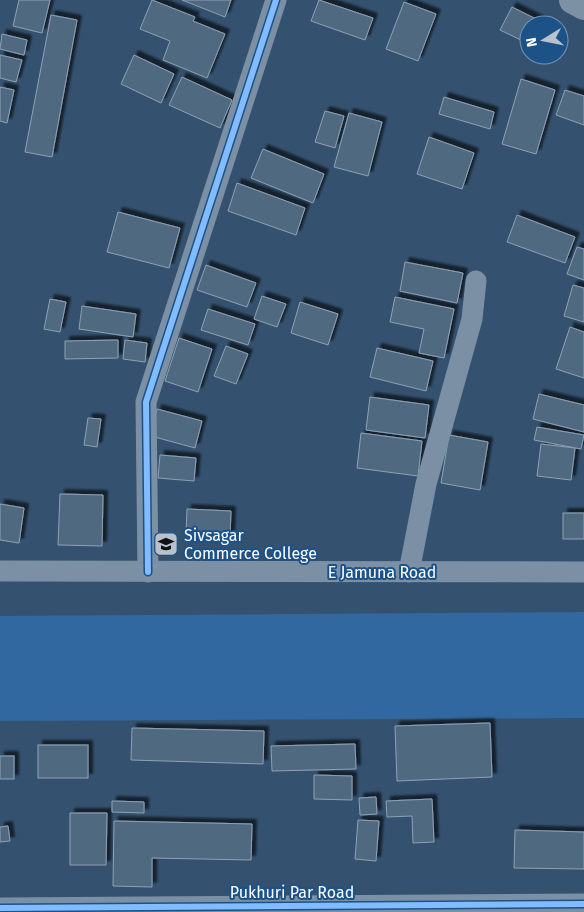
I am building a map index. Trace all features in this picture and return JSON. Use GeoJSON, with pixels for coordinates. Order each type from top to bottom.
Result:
{"type":"FeatureCollection","features":[{"type":"Feature","properties":{"kind":"highway"},"geometry":{"type":"LineString","coordinates":[[573,0],[584,6]]}},
{"type":"Feature","properties":{"kind":"street"},"geometry":{"type":"LineString","coordinates":[[148,572],[146,402],[276,0]]}},
{"type":"Feature","properties":{"kind":"street"},"geometry":{"type":"LineString","coordinates":[[409,572],[426,484],[472,319],[476,282]]}},
{"type":"Feature","properties":{"kind":"street","name":"E Jamuna Road"},"geometry":{"type":"LineString","coordinates":[[0,571],[584,572]]}},
{"type":"Feature","properties":{"kind":"street","name":"Pukhuri Par Road"},"geometry":{"type":"LineString","coordinates":[[0,908],[584,904]]}},
{"type":"Feature","properties":{"kind":"shaded area"},"geometry":{"type":"Polygon","coordinates":[[[584,612],[584,718],[0,721],[0,616],[584,612]]]}},
{"type":"Feature","properties":{"kind":"building"},"geometry":{"type":"Polygon","coordinates":[[[19,0],[50,0],[42,33],[13,26],[19,0]]]}},
{"type":"Feature","properties":{"kind":"building"},"geometry":{"type":"Polygon","coordinates":[[[152,0],[195,17],[193,21],[225,34],[207,78],[163,60],[170,41],[140,29],[152,0]]]}},
{"type":"Feature","properties":{"kind":"building"},"geometry":{"type":"Polygon","coordinates":[[[182,0],[231,0],[225,17],[182,0]]]}},
{"type":"Feature","properties":{"kind":"building"},"geometry":{"type":"Polygon","coordinates":[[[319,0],[373,18],[365,40],[311,21],[319,0]]]}},
{"type":"Feature","properties":{"kind":"building"},"geometry":{"type":"Polygon","coordinates":[[[404,2],[436,14],[418,61],[386,49],[404,2]]]}},
{"type":"Feature","properties":{"kind":"building"},"geometry":{"type":"Polygon","coordinates":[[[512,7],[528,15],[519,15],[519,39],[500,30],[512,7]]]}},
{"type":"Feature","properties":{"kind":"building"},"geometry":{"type":"Polygon","coordinates":[[[51,15],[77,20],[52,157],[25,152],[51,15]]]}},
{"type":"Feature","properties":{"kind":"building"},"geometry":{"type":"Polygon","coordinates":[[[2,34],[27,40],[24,55],[0,49],[2,34]]]}},
{"type":"Feature","properties":{"kind":"building"},"geometry":{"type":"Polygon","coordinates":[[[0,55],[22,60],[16,82],[0,78],[0,55]]]}},
{"type":"Feature","properties":{"kind":"building"},"geometry":{"type":"Polygon","coordinates":[[[134,55],[174,74],[161,103],[121,84],[134,55]]]}},
{"type":"Feature","properties":{"kind":"building"},"geometry":{"type":"Polygon","coordinates":[[[182,77],[232,100],[220,128],[169,105],[182,77]]]}},
{"type":"Feature","properties":{"kind":"building"},"geometry":{"type":"Polygon","coordinates":[[[521,79],[555,90],[536,154],[502,144],[521,79]]]}},
{"type":"Feature","properties":{"kind":"building"},"geometry":{"type":"Polygon","coordinates":[[[0,87],[14,90],[7,123],[0,121],[0,87]]]}},
{"type":"Feature","properties":{"kind":"building"},"geometry":{"type":"Polygon","coordinates":[[[565,90],[584,96],[584,125],[556,115],[565,90]]]}},
{"type":"Feature","properties":{"kind":"building"},"geometry":{"type":"Polygon","coordinates":[[[444,97],[494,112],[490,129],[439,114],[444,97]]]}},
{"type":"Feature","properties":{"kind":"building"},"geometry":{"type":"Polygon","coordinates":[[[325,111],[344,116],[335,148],[315,142],[325,111]]]}},
{"type":"Feature","properties":{"kind":"building"},"geometry":{"type":"Polygon","coordinates":[[[349,113],[382,122],[368,176],[334,167],[349,113]]]}},
{"type":"Feature","properties":{"kind":"building"},"geometry":{"type":"Polygon","coordinates":[[[429,137],[474,153],[462,189],[417,174],[429,137]]]}},
{"type":"Feature","properties":{"kind":"building"},"geometry":{"type":"Polygon","coordinates":[[[263,149],[324,174],[313,203],[251,178],[263,149]]]}},
{"type":"Feature","properties":{"kind":"building"},"geometry":{"type":"Polygon","coordinates":[[[237,183],[305,208],[296,235],[228,211],[237,183]]]}},
{"type":"Feature","properties":{"kind":"building"},"geometry":{"type":"Polygon","coordinates":[[[118,212],[180,228],[169,268],[107,252],[118,212]]]}},
{"type":"Feature","properties":{"kind":"building"},"geometry":{"type":"Polygon","coordinates":[[[517,215],[575,237],[565,263],[507,242],[517,215]]]}},
{"type":"Feature","properties":{"kind":"building"},"geometry":{"type":"Polygon","coordinates":[[[577,247],[584,249],[584,280],[567,274],[577,247]]]}},
{"type":"Feature","properties":{"kind":"building"},"geometry":{"type":"Polygon","coordinates":[[[405,262],[463,273],[457,303],[400,291],[405,262]]]}},
{"type":"Feature","properties":{"kind":"building"},"geometry":{"type":"Polygon","coordinates":[[[206,265],[256,283],[247,307],[197,290],[206,265]]]}},
{"type":"Feature","properties":{"kind":"building"},"geometry":{"type":"Polygon","coordinates":[[[573,285],[584,288],[584,322],[564,316],[573,285]]]}},
{"type":"Feature","properties":{"kind":"building"},"geometry":{"type":"Polygon","coordinates":[[[262,296],[286,304],[277,327],[254,319],[262,296]]]}},
{"type":"Feature","properties":{"kind":"building"},"geometry":{"type":"Polygon","coordinates":[[[395,297],[454,309],[444,358],[419,353],[424,329],[390,322],[395,297]]]}},
{"type":"Feature","properties":{"kind":"building"},"geometry":{"type":"Polygon","coordinates":[[[50,299],[66,302],[60,332],[44,329],[50,299]]]}},
{"type":"Feature","properties":{"kind":"building"},"geometry":{"type":"Polygon","coordinates":[[[300,302],[338,314],[328,345],[291,333],[300,302]]]}},
{"type":"Feature","properties":{"kind":"building"},"geometry":{"type":"Polygon","coordinates":[[[82,306],[136,314],[133,337],[79,329],[82,306]]]}},
{"type":"Feature","properties":{"kind":"building"},"geometry":{"type":"Polygon","coordinates":[[[208,309],[255,324],[248,345],[201,330],[208,309]]]}},
{"type":"Feature","properties":{"kind":"building"},"geometry":{"type":"Polygon","coordinates":[[[570,327],[584,332],[584,378],[556,369],[570,327]]]}},
{"type":"Feature","properties":{"kind":"building"},"geometry":{"type":"Polygon","coordinates":[[[179,338],[212,349],[198,392],[165,381],[179,338]]]}},
{"type":"Feature","properties":{"kind":"building"},"geometry":{"type":"Polygon","coordinates":[[[118,340],[118,358],[65,359],[65,341],[118,340]]]}},
{"type":"Feature","properties":{"kind":"building"},"geometry":{"type":"Polygon","coordinates":[[[125,340],[147,343],[145,362],[123,359],[125,340]]]}},
{"type":"Feature","properties":{"kind":"building"},"geometry":{"type":"Polygon","coordinates":[[[226,346],[248,354],[236,384],[214,376],[226,346]]]}},
{"type":"Feature","properties":{"kind":"building"},"geometry":{"type":"Polygon","coordinates":[[[377,348],[433,361],[426,391],[370,377],[377,348]]]}},
{"type":"Feature","properties":{"kind":"building"},"geometry":{"type":"Polygon","coordinates":[[[539,394],[584,405],[584,432],[533,419],[539,394]]]}},
{"type":"Feature","properties":{"kind":"building"},"geometry":{"type":"Polygon","coordinates":[[[370,397],[429,405],[425,438],[366,430],[370,397]]]}},
{"type":"Feature","properties":{"kind":"building"},"geometry":{"type":"Polygon","coordinates":[[[157,409],[202,421],[195,448],[151,436],[157,409]]]}},
{"type":"Feature","properties":{"kind":"building"},"geometry":{"type":"Polygon","coordinates":[[[88,418],[101,419],[97,447],[84,445],[88,418]]]}},
{"type":"Feature","properties":{"kind":"building"},"geometry":{"type":"Polygon","coordinates":[[[537,427],[584,435],[581,449],[534,440],[537,427]]]}},
{"type":"Feature","properties":{"kind":"building"},"geometry":{"type":"Polygon","coordinates":[[[361,433],[422,441],[418,476],[357,468],[361,433]]]}},
{"type":"Feature","properties":{"kind":"building"},"geometry":{"type":"Polygon","coordinates":[[[449,435],[488,442],[480,490],[441,483],[449,435]]]}},
{"type":"Feature","properties":{"kind":"building"},"geometry":{"type":"Polygon","coordinates":[[[541,444],[575,448],[571,480],[537,476],[541,444]]]}},
{"type":"Feature","properties":{"kind":"building"},"geometry":{"type":"Polygon","coordinates":[[[160,455],[196,458],[194,481],[158,478],[160,455]]]}},
{"type":"Feature","properties":{"kind":"building"},"geometry":{"type":"Polygon","coordinates":[[[60,494],[103,495],[102,546],[58,545],[60,494]]]}},
{"type":"Feature","properties":{"kind":"building"},"geometry":{"type":"Polygon","coordinates":[[[0,504],[24,508],[19,543],[0,540],[0,504]]]}},
{"type":"Feature","properties":{"kind":"building"},"geometry":{"type":"Polygon","coordinates":[[[187,509],[231,511],[230,536],[186,534],[187,509]]]}},
{"type":"Feature","properties":{"kind":"building"},"geometry":{"type":"Polygon","coordinates":[[[563,513],[584,513],[584,539],[563,539],[563,513]]]}},
{"type":"Feature","properties":{"kind":"building"},"geometry":{"type":"Polygon","coordinates":[[[490,723],[492,777],[397,781],[395,726],[490,723]]]}},
{"type":"Feature","properties":{"kind":"building"},"geometry":{"type":"Polygon","coordinates":[[[132,728],[264,731],[263,764],[131,760],[132,728]]]}},
{"type":"Feature","properties":{"kind":"building"},"geometry":{"type":"Polygon","coordinates":[[[355,744],[356,769],[272,771],[271,746],[355,744]]]}},
{"type":"Feature","properties":{"kind":"building"},"geometry":{"type":"Polygon","coordinates":[[[38,745],[88,745],[88,778],[38,778],[38,745]]]}},
{"type":"Feature","properties":{"kind":"building"},"geometry":{"type":"Polygon","coordinates":[[[0,756],[14,756],[14,779],[0,779],[0,756]]]}},
{"type":"Feature","properties":{"kind":"building"},"geometry":{"type":"Polygon","coordinates":[[[314,775],[352,776],[352,800],[314,799],[314,775]]]}},
{"type":"Feature","properties":{"kind":"building"},"geometry":{"type":"Polygon","coordinates":[[[376,797],[377,814],[360,815],[359,798],[376,797]]]}},
{"type":"Feature","properties":{"kind":"building"},"geometry":{"type":"Polygon","coordinates":[[[432,799],[434,842],[413,843],[412,816],[387,817],[386,801],[432,799]]]}},
{"type":"Feature","properties":{"kind":"building"},"geometry":{"type":"Polygon","coordinates":[[[112,801],[144,802],[144,813],[112,812],[112,801]]]}},
{"type":"Feature","properties":{"kind":"building"},"geometry":{"type":"Polygon","coordinates":[[[70,813],[107,813],[106,865],[70,865],[70,813]]]}},
{"type":"Feature","properties":{"kind":"building"},"geometry":{"type":"Polygon","coordinates":[[[358,820],[379,821],[376,861],[355,859],[358,820]]]}},
{"type":"Feature","properties":{"kind":"building"},"geometry":{"type":"Polygon","coordinates":[[[114,821],[252,824],[251,860],[152,858],[152,887],[113,886],[114,821]]]}},
{"type":"Feature","properties":{"kind":"building"},"geometry":{"type":"Polygon","coordinates":[[[8,826],[10,841],[0,842],[0,827],[8,826]]]}},
{"type":"Feature","properties":{"kind":"building"},"geometry":{"type":"Polygon","coordinates":[[[515,830],[584,832],[584,869],[514,868],[515,830]]]}},
{"type":"Feature","properties":{"kind":"cycle path"},"geometry":{"type":"LineString","coordinates":[[148,572],[146,402],[276,0]]}},
{"type":"Feature","properties":{"kind":"cycle path"},"geometry":{"type":"LineString","coordinates":[[0,908],[584,904]]}},
{"type":"Feature","properties":{"kind":"place","name":"Sivsagar Commerce College"},"geometry":{"type":"Point","coordinates":[166,544]}}]}
